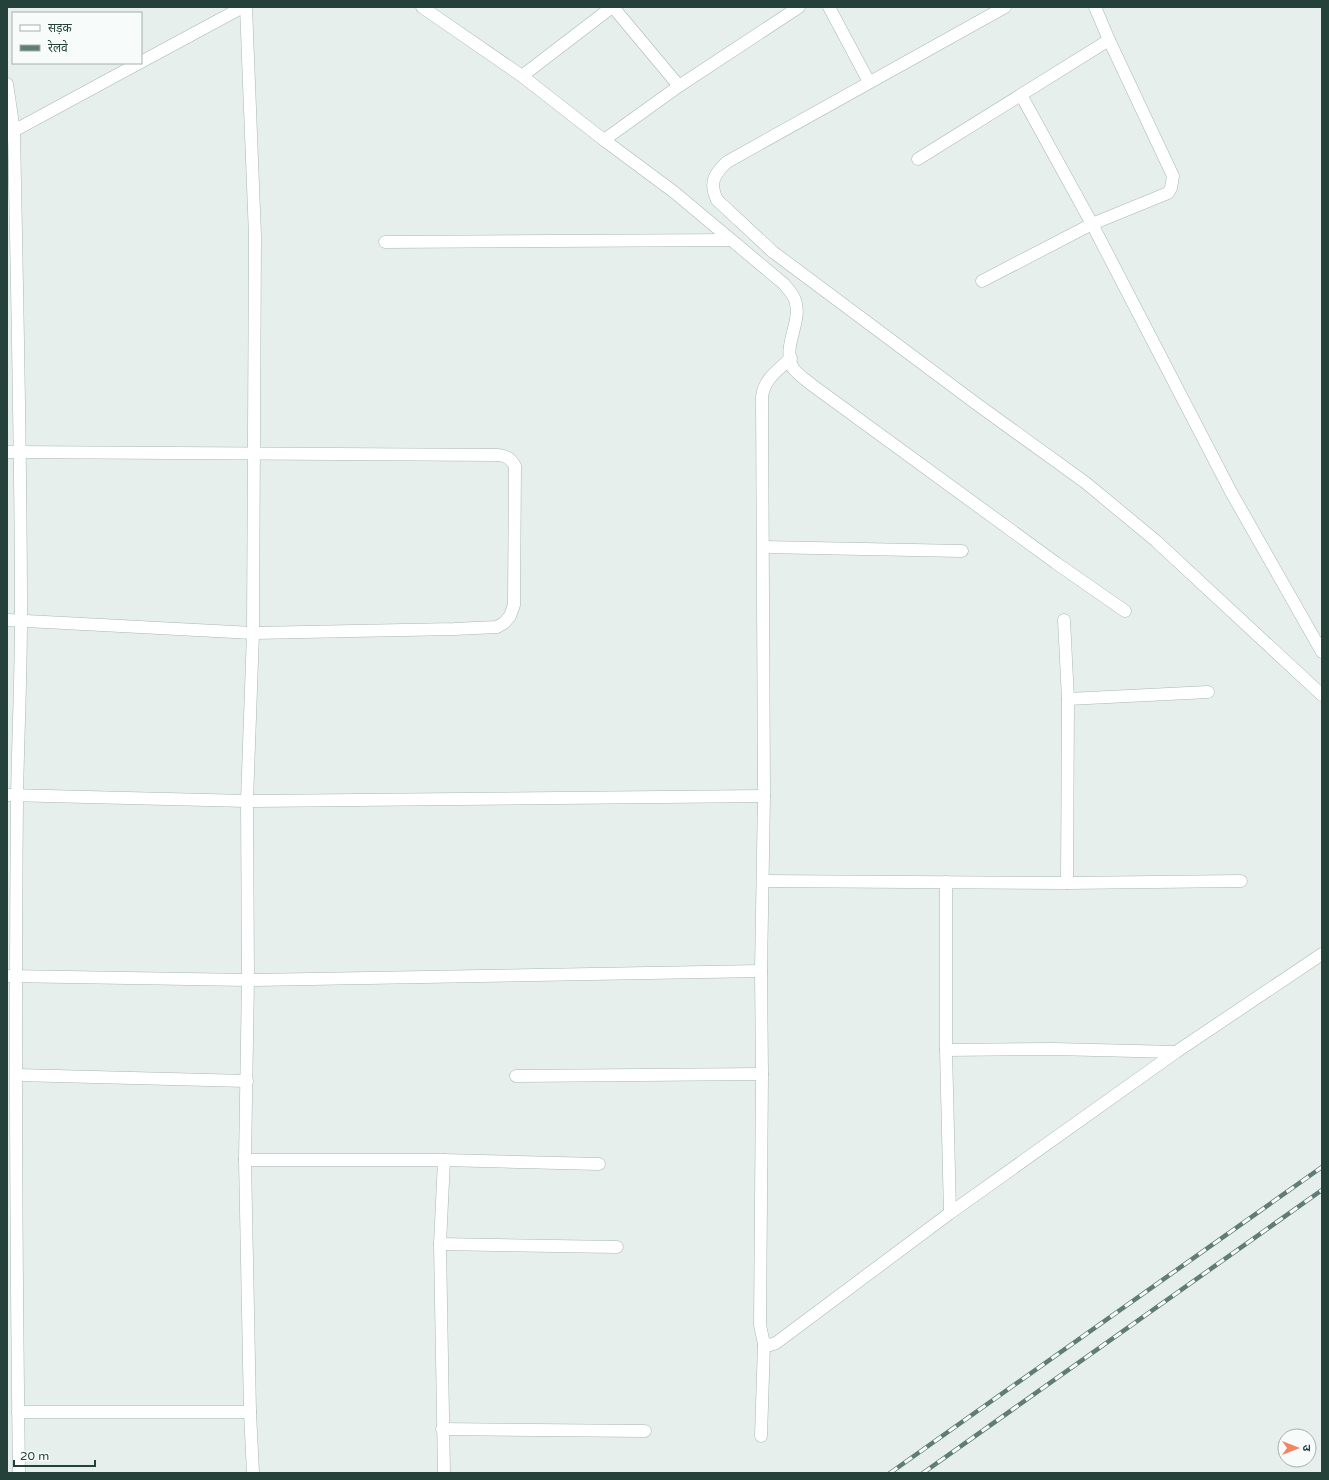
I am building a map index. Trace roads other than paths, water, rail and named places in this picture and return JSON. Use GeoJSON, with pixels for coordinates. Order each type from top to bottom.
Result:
{"type":"FeatureCollection","features":[{"type":"Feature","properties":{"kind":"street"},"geometry":{"type":"LineString","coordinates":[[142,62],[243,7]]}},
{"type":"Feature","properties":{"kind":"street"},"geometry":{"type":"LineString","coordinates":[[246,7],[254,236],[253,633],[247,801],[248,980],[245,1160],[250,1412],[253,1473]]}},
{"type":"Feature","properties":{"kind":"street"},"geometry":{"type":"LineString","coordinates":[[422,7],[522,76],[674,192],[784,284],[795,300],[797,312],[790,347],[793,368],[812,385],[1056,563],[1125,611]]}},
{"type":"Feature","properties":{"kind":"street"},"geometry":{"type":"LineString","coordinates":[[522,76],[612,7],[679,86]]}},
{"type":"Feature","properties":{"kind":"street"},"geometry":{"type":"LineString","coordinates":[[604,140],[679,86],[800,7]]}},
{"type":"Feature","properties":{"kind":"street"},"geometry":{"type":"LineString","coordinates":[[829,7],[869,82]]}},
{"type":"Feature","properties":{"kind":"street"},"geometry":{"type":"LineString","coordinates":[[1005,7],[728,162],[718,170],[714,179],[713,190],[717,200],[773,252],[1086,483],[1156,541],[1322,695]]}},
{"type":"Feature","properties":{"kind":"street"},"geometry":{"type":"LineString","coordinates":[[982,281],[1092,224],[1168,193],[1171,188],[1173,176],[1095,7]]}},
{"type":"Feature","properties":{"kind":"street"},"geometry":{"type":"LineString","coordinates":[[918,159],[1109,40]]}},
{"type":"Feature","properties":{"kind":"street"},"geometry":{"type":"LineString","coordinates":[[10,133],[138,64]]}},
{"type":"Feature","properties":{"kind":"street"},"geometry":{"type":"LineString","coordinates":[[7,84],[10,133],[20,452],[21,620],[12,795],[12,976],[17,1075],[11,1151],[12,1344],[18,1412],[19,1473]]}},
{"type":"Feature","properties":{"kind":"street"},"geometry":{"type":"LineString","coordinates":[[1021,95],[1092,224],[1231,492],[1322,652]]}},
{"type":"Feature","properties":{"kind":"street"},"geometry":{"type":"LineString","coordinates":[[385,242],[731,240]]}},
{"type":"Feature","properties":{"kind":"street"},"geometry":{"type":"LineString","coordinates":[[761,1436],[764,1344],[760,1325],[762,1074],[761,971],[764,796],[763,389],[767,381],[791,358]]}},
{"type":"Feature","properties":{"kind":"street"},"geometry":{"type":"LineString","coordinates":[[7,452],[498,455],[507,456],[512,460],[515,466],[514,606],[510,616],[504,623],[497,627],[454,630],[253,633],[7,620]]}},
{"type":"Feature","properties":{"kind":"street"},"geometry":{"type":"LineString","coordinates":[[764,547],[962,551]]}},
{"type":"Feature","properties":{"kind":"street"},"geometry":{"type":"LineString","coordinates":[[1064,620],[1068,699],[1067,883]]}},
{"type":"Feature","properties":{"kind":"street"},"geometry":{"type":"LineString","coordinates":[[1068,699],[1208,692]]}},
{"type":"Feature","properties":{"kind":"street"},"geometry":{"type":"LineString","coordinates":[[12,795],[247,801],[764,796]]}},
{"type":"Feature","properties":{"kind":"street"},"geometry":{"type":"LineString","coordinates":[[763,881],[1067,883],[1241,881]]}},
{"type":"Feature","properties":{"kind":"street"},"geometry":{"type":"LineString","coordinates":[[946,882],[946,1050],[950,1213]]}},
{"type":"Feature","properties":{"kind":"street"},"geometry":{"type":"LineString","coordinates":[[764,1344],[770,1345],[776,1343],[950,1213],[1176,1052],[1322,954]]}},
{"type":"Feature","properties":{"kind":"street"},"geometry":{"type":"LineString","coordinates":[[12,976],[248,980],[761,971]]}},
{"type":"Feature","properties":{"kind":"street"},"geometry":{"type":"LineString","coordinates":[[946,1050],[1054,1049],[1176,1052]]}},
{"type":"Feature","properties":{"kind":"street"},"geometry":{"type":"LineString","coordinates":[[516,1076],[762,1074]]}},
{"type":"Feature","properties":{"kind":"street"},"geometry":{"type":"LineString","coordinates":[[17,1075],[247,1081]]}},
{"type":"Feature","properties":{"kind":"street"},"geometry":{"type":"LineString","coordinates":[[245,1160],[444,1160],[599,1164]]}},
{"type":"Feature","properties":{"kind":"street"},"geometry":{"type":"LineString","coordinates":[[444,1160],[440,1244],[442,1429],[444,1473]]}},
{"type":"Feature","properties":{"kind":"street"},"geometry":{"type":"LineString","coordinates":[[440,1244],[617,1247]]}},
{"type":"Feature","properties":{"kind":"street"},"geometry":{"type":"LineString","coordinates":[[18,1412],[250,1412]]}},
{"type":"Feature","properties":{"kind":"street"},"geometry":{"type":"LineString","coordinates":[[442,1429],[645,1431]]}},
{"type":"Feature","properties":{"kind":"railway"},"geometry":{"type":"LineString","coordinates":[[890,1473],[1322,1167]]}},
{"type":"Feature","properties":{"kind":"railway"},"geometry":{"type":"LineString","coordinates":[[923,1473],[1322,1190]]}}]}
